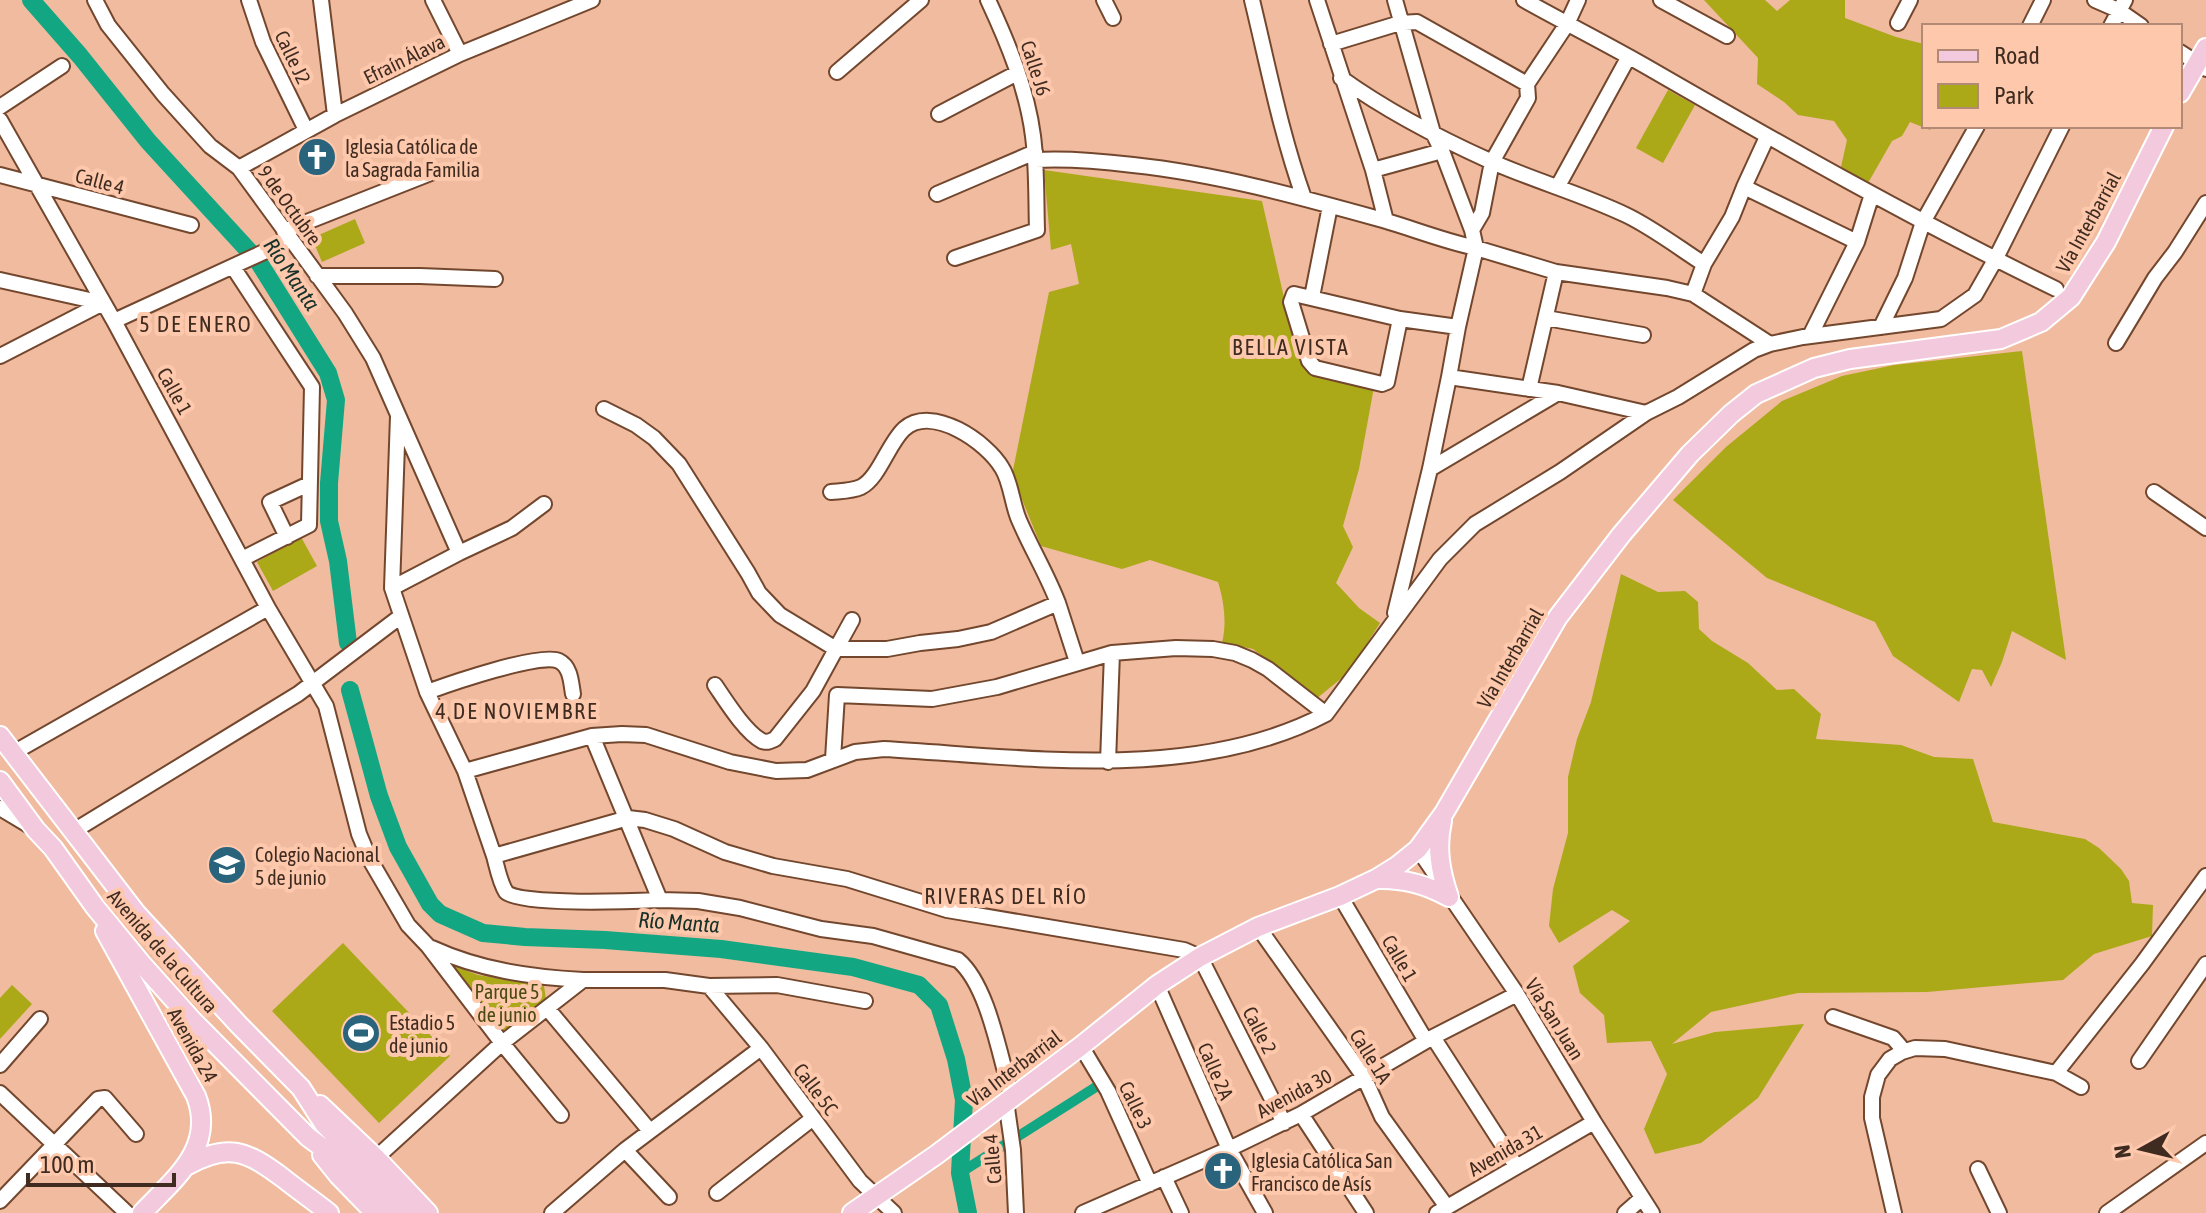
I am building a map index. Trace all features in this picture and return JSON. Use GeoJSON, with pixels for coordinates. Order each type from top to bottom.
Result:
{"type":"FeatureCollection","features":[{"type":"Feature","properties":{"kind":"main road"},"geometry":{"type":"LineString","coordinates":[[2182,90],[2203,60]]}},
{"type":"Feature","properties":{"kind":"main road","name":"Vía Interbarrial"},"geometry":{"type":"LineString","coordinates":[[852,1213],[936,1155],[1157,985],[1200,957],[1258,927],[1376,879],[1418,849],[1444,813],[1558,617],[1655,493],[1731,414],[1756,394],[1814,368],[1850,359],[2001,339],[2041,322],[2071,297],[2106,242],[2163,128]]}},
{"type":"Feature","properties":{"kind":"main road","name":"Avenida de la Cultura"},"geometry":{"type":"LineString","coordinates":[[0,736],[72,832],[171,953],[301,1088],[339,1121],[428,1213]]}},
{"type":"Feature","properties":{"kind":"main road","name":"Avenida de la Cultura"},"geometry":{"type":"LineString","coordinates":[[0,781],[141,963],[193,1021],[308,1137],[338,1175],[375,1213]]}},
{"type":"Feature","properties":{"kind":"main road"},"geometry":{"type":"LineString","coordinates":[[1444,813],[1439,863],[1449,897]]}},
{"type":"Feature","properties":{"kind":"main road"},"geometry":{"type":"LineString","coordinates":[[1376,879],[1410,880],[1449,897]]}},
{"type":"Feature","properties":{"kind":"main road","name":"Avenida 24"},"geometry":{"type":"LineString","coordinates":[[95,907],[102,926],[200,1105],[201,1134],[186,1166],[142,1213]]}},
{"type":"Feature","properties":{"kind":"main road","name":"Avenida de la Cultura"},"geometry":{"type":"LineString","coordinates":[[301,1088],[324,1124],[392,1213]]}},
{"type":"Feature","properties":{"kind":"main road","name":"Avenida de la Cultura"},"geometry":{"type":"LineString","coordinates":[[308,1137],[351,1160],[411,1213]]}},
{"type":"Feature","properties":{"kind":"main road","name":"Avenida 24"},"geometry":{"type":"LineString","coordinates":[[186,1166],[209,1155],[229,1151],[242,1153],[262,1162],[329,1213]]}},
{"type":"Feature","properties":{"kind":"street","name":"9 de Octubre"},"geometry":{"type":"LineString","coordinates":[[95,0],[108,25],[163,94],[210,146],[239,168],[345,313],[373,358],[459,553]]}},
{"type":"Feature","properties":{"kind":"street","name":"Calle J2"},"geometry":{"type":"LineString","coordinates":[[249,0],[263,42],[306,130]]}},
{"type":"Feature","properties":{"kind":"street"},"geometry":{"type":"LineString","coordinates":[[321,0],[335,115]]}},
{"type":"Feature","properties":{"kind":"street"},"geometry":{"type":"LineString","coordinates":[[433,0],[460,54]]}},
{"type":"Feature","properties":{"kind":"street","name":"Efraín Álava"},"geometry":{"type":"LineString","coordinates":[[239,168],[335,115],[460,54],[592,0]]}},
{"type":"Feature","properties":{"kind":"street"},"geometry":{"type":"LineString","coordinates":[[837,72],[921,0]]}},
{"type":"Feature","properties":{"kind":"street","name":"Calle J6"},"geometry":{"type":"LineString","coordinates":[[955,258],[1037,230],[1035,156],[1030,117],[1017,73],[988,0]]}},
{"type":"Feature","properties":{"kind":"street"},"geometry":{"type":"LineString","coordinates":[[1104,0],[1113,18]]}},
{"type":"Feature","properties":{"kind":"street"},"geometry":{"type":"LineString","coordinates":[[1252,0],[1278,111],[1304,198]]}},
{"type":"Feature","properties":{"kind":"street"},"geometry":{"type":"LineString","coordinates":[[1317,0],[1373,170],[1386,221]]}},
{"type":"Feature","properties":{"kind":"street"},"geometry":{"type":"LineString","coordinates":[[1393,621],[1430,469],[1476,248],[1472,230],[1433,133],[1395,0]]}},
{"type":"Feature","properties":{"kind":"street"},"geometry":{"type":"LineString","coordinates":[[1524,0],[1923,222],[2056,289]]}},
{"type":"Feature","properties":{"kind":"street"},"geometry":{"type":"LineString","coordinates":[[1472,230],[1482,213],[1492,162],[1528,98],[1527,84],[1567,24],[1578,0]]}},
{"type":"Feature","properties":{"kind":"street"},"geometry":{"type":"LineString","coordinates":[[1661,0],[1727,36]]}},
{"type":"Feature","properties":{"kind":"street"},"geometry":{"type":"LineString","coordinates":[[1898,23],[1910,0]]}},
{"type":"Feature","properties":{"kind":"street"},"geometry":{"type":"LineString","coordinates":[[2031,24],[2043,0]]}},
{"type":"Feature","properties":{"kind":"street"},"geometry":{"type":"LineString","coordinates":[[2095,0],[2122,5],[2139,24]]}},
{"type":"Feature","properties":{"kind":"street"},"geometry":{"type":"LineString","coordinates":[[2112,24],[2122,5]]}},
{"type":"Feature","properties":{"kind":"street"},"geometry":{"type":"LineString","coordinates":[[1331,44],[1400,23],[1417,22],[1527,84]]}},
{"type":"Feature","properties":{"kind":"street"},"geometry":{"type":"LineString","coordinates":[[2182,53],[2203,60]]}},
{"type":"Feature","properties":{"kind":"street"},"geometry":{"type":"LineString","coordinates":[[1558,186],[1628,58]]}},
{"type":"Feature","properties":{"kind":"street"},"geometry":{"type":"LineString","coordinates":[[0,107],[62,66]]}},
{"type":"Feature","properties":{"kind":"street"},"geometry":{"type":"LineString","coordinates":[[939,114],[1017,73]]}},
{"type":"Feature","properties":{"kind":"street"},"geometry":{"type":"LineString","coordinates":[[1341,78],[1433,133],[1492,162],[1628,216],[1704,264]]}},
{"type":"Feature","properties":{"kind":"street","name":"Calle 1"},"geometry":{"type":"LineString","coordinates":[[0,120],[114,321],[268,608],[326,706],[363,847],[408,925],[428,946],[561,1115]]}},
{"type":"Feature","properties":{"kind":"street"},"geometry":{"type":"LineString","coordinates":[[1881,327],[1905,278],[1923,222],[1976,128]]}},
{"type":"Feature","properties":{"kind":"street"},"geometry":{"type":"LineString","coordinates":[[465,771],[592,736],[622,734],[646,735],[730,762],[776,771],[807,770],[855,752],[884,749],[1108,762],[1185,755],[1240,745],[1300,728],[1326,714],[1440,559],[1475,524],[1560,472],[1646,413],[1754,350],[1770,344],[1941,319],[1975,295],[2061,128]]}},
{"type":"Feature","properties":{"kind":"street"},"geometry":{"type":"LineString","coordinates":[[1693,294],[1704,264],[1732,217],[1767,137]]}},
{"type":"Feature","properties":{"kind":"street"},"geometry":{"type":"LineString","coordinates":[[1373,170],[1442,151]]}},
{"type":"Feature","properties":{"kind":"street"},"geometry":{"type":"LineString","coordinates":[[937,194],[1035,156],[1173,169],[1304,198],[1556,272],[1693,294],[1770,344]]}},
{"type":"Feature","properties":{"kind":"street"},"geometry":{"type":"LineString","coordinates":[[114,321],[272,249],[287,236],[436,171]]}},
{"type":"Feature","properties":{"kind":"street","name":"Calle 4"},"geometry":{"type":"LineString","coordinates":[[0,175],[191,225]]}},
{"type":"Feature","properties":{"kind":"street"},"geometry":{"type":"LineString","coordinates":[[1744,187],[1857,242]]}},
{"type":"Feature","properties":{"kind":"street"},"geometry":{"type":"LineString","coordinates":[[1810,336],[1857,242],[1872,194]]}},
{"type":"Feature","properties":{"kind":"street"},"geometry":{"type":"LineString","coordinates":[[2116,343],[2206,203]]}},
{"type":"Feature","properties":{"kind":"street"},"geometry":{"type":"LineString","coordinates":[[1312,297],[1330,206]]}},
{"type":"Feature","properties":{"kind":"street"},"geometry":{"type":"LineString","coordinates":[[237,265],[312,387],[309,525],[242,559]]}},
{"type":"Feature","properties":{"kind":"street"},"geometry":{"type":"LineString","coordinates":[[1529,389],[1556,272]]}},
{"type":"Feature","properties":{"kind":"street"},"geometry":{"type":"LineString","coordinates":[[317,276],[495,279]]}},
{"type":"Feature","properties":{"kind":"street"},"geometry":{"type":"LineString","coordinates":[[0,280],[103,303]]}},
{"type":"Feature","properties":{"kind":"street"},"geometry":{"type":"LineString","coordinates":[[1400,319],[1386,383],[1319,370],[1309,361],[1291,302],[1294,294],[1400,319],[1458,327]]}},
{"type":"Feature","properties":{"kind":"street"},"geometry":{"type":"LineString","coordinates":[[0,356],[103,303]]}},
{"type":"Feature","properties":{"kind":"street"},"geometry":{"type":"LineString","coordinates":[[1546,318],[1643,335]]}},
{"type":"Feature","properties":{"kind":"street"},"geometry":{"type":"LineString","coordinates":[[1449,377],[1558,393],[1646,413]]}},
{"type":"Feature","properties":{"kind":"street"},"geometry":{"type":"LineString","coordinates":[[1430,469],[1558,393]]}},
{"type":"Feature","properties":{"kind":"street"},"geometry":{"type":"LineString","coordinates":[[604,409],[654,438],[679,464],[759,593],[780,615],[836,649],[887,649],[958,639],[991,632],[1058,603]]}},
{"type":"Feature","properties":{"kind":"street","name":"9 de Octubre"},"geometry":{"type":"LineString","coordinates":[[398,416],[392,588],[427,692],[465,771],[505,890],[515,897],[569,901],[660,900]]}},
{"type":"Feature","properties":{"kind":"street"},"geometry":{"type":"LineString","coordinates":[[831,492],[859,488],[870,481],[906,427],[923,421],[964,431],[1003,468],[1018,518],[1050,582],[1077,662]]}},
{"type":"Feature","properties":{"kind":"street"},"geometry":{"type":"LineString","coordinates":[[287,537],[270,502],[309,484]]}},
{"type":"Feature","properties":{"kind":"street"},"geometry":{"type":"LineString","coordinates":[[2154,492],[2206,528]]}},
{"type":"Feature","properties":{"kind":"street"},"geometry":{"type":"LineString","coordinates":[[392,588],[512,528],[544,504]]}},
{"type":"Feature","properties":{"kind":"street"},"geometry":{"type":"LineString","coordinates":[[13,753],[268,608]]}},
{"type":"Feature","properties":{"kind":"street"},"geometry":{"type":"LineString","coordinates":[[72,832],[268,713],[401,616]]}},
{"type":"Feature","properties":{"kind":"street"},"geometry":{"type":"LineString","coordinates":[[715,685],[739,720],[763,741],[769,742],[775,739],[813,691],[852,620]]}},
{"type":"Feature","properties":{"kind":"street"},"geometry":{"type":"LineString","coordinates":[[813,691],[932,699],[997,687],[1112,653],[1176,648],[1213,649],[1235,653],[1268,669],[1326,714]]}},
{"type":"Feature","properties":{"kind":"street"},"geometry":{"type":"LineString","coordinates":[[1108,762],[1112,653]]}},
{"type":"Feature","properties":{"kind":"street"},"geometry":{"type":"LineString","coordinates":[[427,692],[496,668],[553,659],[568,670],[573,694]]}},
{"type":"Feature","properties":{"kind":"street"},"geometry":{"type":"LineString","coordinates":[[833,759],[837,695]]}},
{"type":"Feature","properties":{"kind":"street"},"geometry":{"type":"LineString","coordinates":[[592,736],[660,900]]}},
{"type":"Feature","properties":{"kind":"street"},"geometry":{"type":"LineString","coordinates":[[0,808],[36,830]]}},
{"type":"Feature","properties":{"kind":"street"},"geometry":{"type":"LineString","coordinates":[[494,856],[628,818],[645,820],[761,863],[847,879],[947,910],[1169,947],[1200,957]]}},
{"type":"Feature","properties":{"kind":"street","name":"Vía San Juan"},"geometry":{"type":"LineString","coordinates":[[1418,849],[1517,994],[1652,1213]]}},
{"type":"Feature","properties":{"kind":"street"},"geometry":{"type":"LineString","coordinates":[[2056,1073],[2200,898],[2206,876]]}},
{"type":"Feature","properties":{"kind":"street","name":"Calle 1"},"geometry":{"type":"LineString","coordinates":[[1340,896],[1429,1039],[1516,1166]]}},
{"type":"Feature","properties":{"kind":"street","name":"Calle 4"},"geometry":{"type":"LineString","coordinates":[[660,900],[731,906],[821,929],[873,936],[958,960],[977,986],[990,1019],[1012,1145],[1016,1213]]}},
{"type":"Feature","properties":{"kind":"street","name":"Calle 1A"},"geometry":{"type":"LineString","coordinates":[[1258,927],[1364,1077],[1382,1117],[1442,1210]]}},
{"type":"Feature","properties":{"kind":"street"},"geometry":{"type":"LineString","coordinates":[[428,946],[470,964],[527,976],[665,980],[709,986],[777,985],[865,1001]]}},
{"type":"Feature","properties":{"kind":"street","name":"Calle 2"},"geometry":{"type":"LineString","coordinates":[[1200,957],[1284,1123]]}},
{"type":"Feature","properties":{"kind":"street"},"geometry":{"type":"LineString","coordinates":[[2139,1061],[2206,964]]}},
{"type":"Feature","properties":{"kind":"street"},"geometry":{"type":"LineString","coordinates":[[376,1158],[502,1043],[583,980]]}},
{"type":"Feature","properties":{"kind":"street","name":"Calle 2A"},"geometry":{"type":"LineString","coordinates":[[1157,985],[1229,1149],[1265,1213]]}},
{"type":"Feature","properties":{"kind":"street","name":"Calle 5C"},"geometry":{"type":"LineString","coordinates":[[709,986],[761,1048],[812,1119],[874,1196],[894,1213]]}},
{"type":"Feature","properties":{"kind":"street","name":"Avenida 30"},"geometry":{"type":"LineString","coordinates":[[1083,1213],[1284,1123],[1429,1039],[1517,994]]}},
{"type":"Feature","properties":{"kind":"street"},"geometry":{"type":"LineString","coordinates":[[547,1008],[650,1131]]}},
{"type":"Feature","properties":{"kind":"street"},"geometry":{"type":"LineString","coordinates":[[1833,1017],[1893,1038],[1902,1052]]}},
{"type":"Feature","properties":{"kind":"street"},"geometry":{"type":"LineString","coordinates":[[0,1065],[40,1019]]}},
{"type":"Feature","properties":{"kind":"street","name":"Calle 3"},"geometry":{"type":"LineString","coordinates":[[1081,1046],[1157,1181],[1181,1213]]}},
{"type":"Feature","properties":{"kind":"street"},"geometry":{"type":"LineString","coordinates":[[1894,1213],[1872,1118],[1872,1097],[1878,1075],[1890,1059],[1902,1052],[1928,1047],[1945,1049],[2056,1073],[2081,1087]]}},
{"type":"Feature","properties":{"kind":"street"},"geometry":{"type":"LineString","coordinates":[[554,1212],[625,1150],[761,1048]]}},
{"type":"Feature","properties":{"kind":"street"},"geometry":{"type":"LineString","coordinates":[[0,1093],[127,1213]]}},
{"type":"Feature","properties":{"kind":"street"},"geometry":{"type":"LineString","coordinates":[[0,1201],[102,1097],[136,1134]]}},
{"type":"Feature","properties":{"kind":"street"},"geometry":{"type":"LineString","coordinates":[[1301,1114],[1366,1213]]}},
{"type":"Feature","properties":{"kind":"street"},"geometry":{"type":"LineString","coordinates":[[717,1193],[812,1119]]}},
{"type":"Feature","properties":{"kind":"street","name":"Avenida 31"},"geometry":{"type":"LineString","coordinates":[[1442,1210],[1594,1122]]}},
{"type":"Feature","properties":{"kind":"street"},"geometry":{"type":"LineString","coordinates":[[2107,1213],[2206,1143]]}},
{"type":"Feature","properties":{"kind":"street"},"geometry":{"type":"LineString","coordinates":[[625,1150],[669,1197]]}},
{"type":"Feature","properties":{"kind":"street"},"geometry":{"type":"LineString","coordinates":[[1978,1169],[1999,1213]]}},
{"type":"Feature","properties":{"kind":"street"},"geometry":{"type":"LineString","coordinates":[[1625,1213],[1642,1198]]}},
{"type":"Feature","properties":{"kind":"green space"},"geometry":{"type":"Polygon","coordinates":[[[1704,0],[1765,0],[1777,11],[1790,0],[1845,0],[1845,18],[1922,44],[1922,127],[1910,122],[1902,136],[1892,141],[1868,183],[1841,167],[1847,140],[1834,121],[1798,115],[1757,84],[1758,58],[1704,0]]]}},
{"type":"Feature","properties":{"kind":"green space"},"geometry":{"type":"Polygon","coordinates":[[[1668,90],[1695,105],[1663,163],[1636,148],[1668,90]]]}},
{"type":"Feature","properties":{"kind":"green space"},"geometry":{"type":"Polygon","coordinates":[[[1044,170],[1262,201],[1285,302],[1309,372],[1374,387],[1359,469],[1343,526],[1353,547],[1336,583],[1359,608],[1380,623],[1349,672],[1316,699],[1253,649],[1222,643],[1224,612],[1218,582],[1150,560],[1122,569],[1041,546],[1012,475],[1049,292],[1079,284],[1071,244],[1051,250],[1044,170]]]}},
{"type":"Feature","properties":{"kind":"green space"},"geometry":{"type":"Polygon","coordinates":[[[355,219],[365,243],[322,262],[312,238],[355,219]]]}},
{"type":"Feature","properties":{"kind":"green space"},"geometry":{"type":"Polygon","coordinates":[[[2022,351],[2066,660],[2012,631],[1991,687],[1982,670],[1972,669],[1959,702],[1893,656],[1875,622],[1767,578],[1673,500],[1726,447],[1782,401],[1842,376],[1894,365],[2022,351]]]}},
{"type":"Feature","properties":{"kind":"green space"},"geometry":{"type":"Polygon","coordinates":[[[301,537],[317,566],[273,591],[257,562],[301,537]]]}},
{"type":"Feature","properties":{"kind":"green space"},"geometry":{"type":"Polygon","coordinates":[[[1621,574],[1658,592],[1685,591],[1698,602],[1699,629],[1712,641],[1748,663],[1777,690],[1794,689],[1821,714],[1816,739],[1901,745],[1934,757],[1973,759],[1993,822],[2085,839],[2099,848],[2129,881],[2132,903],[2153,905],[2152,936],[2094,954],[2063,980],[1927,992],[1798,993],[1711,1012],[1672,1044],[1715,1032],[1804,1024],[1758,1098],[1701,1143],[1655,1154],[1644,1129],[1667,1074],[1651,1041],[1607,1043],[1604,1015],[1580,993],[1573,966],[1630,921],[1612,910],[1559,943],[1549,926],[1553,889],[1568,833],[1568,777],[1577,739],[1591,702],[1621,574]]]}},
{"type":"Feature","properties":{"kind":"green space","name":"Estadio 5 de junio"},"geometry":{"type":"Polygon","coordinates":[[[343,943],[450,1056],[379,1123],[272,1011],[343,943]]]}},
{"type":"Feature","properties":{"kind":"green space","name":"Parque 5 de junio"},"geometry":{"type":"Polygon","coordinates":[[[451,965],[478,975],[544,986],[546,999],[505,1033],[451,965]]]}},
{"type":"Feature","properties":{"kind":"green space"},"geometry":{"type":"Polygon","coordinates":[[[12,985],[32,1004],[0,1039],[0,998],[12,985]]]}},
{"type":"Feature","properties":{"kind":"waterway","name":"Río Manta"},"geometry":{"type":"LineString","coordinates":[[31,0],[148,141],[258,261],[328,373],[336,400],[329,521],[338,561],[348,643]]}},
{"type":"Feature","properties":{"kind":"waterway","name":"Río Manta"},"geometry":{"type":"LineString","coordinates":[[350,690],[379,796],[398,847],[430,904],[440,914],[483,933],[721,949],[853,967],[919,985],[939,1005],[956,1059],[964,1100],[960,1173],[968,1213]]}},
{"type":"Feature","properties":{"kind":"waterway"},"geometry":{"type":"LineString","coordinates":[[960,1173],[1099,1085]]}},
{"type":"Feature","properties":{"kind":"place","name":"Iglesia Católica de la Sagrada Familia"},"geometry":{"type":"Point","coordinates":[317,157]}},
{"type":"Feature","properties":{"kind":"place","name":"Colegio Nacional 5 de junio"},"geometry":{"type":"Point","coordinates":[227,865]}},
{"type":"Feature","properties":{"kind":"place","name":"Estadio 5 de junio"},"geometry":{"type":"Point","coordinates":[361,1033]}},
{"type":"Feature","properties":{"kind":"place","name":"Iglesia Católica San Francisco de Asís"},"geometry":{"type":"Point","coordinates":[1223,1171]}},
{"type":"Feature","properties":{"kind":"district","name":"5 DE ENERO"},"geometry":{"type":"Point","coordinates":[196,324]}},
{"type":"Feature","properties":{"kind":"district","name":"BELLA VISTA"},"geometry":{"type":"Point","coordinates":[1291,347]}},
{"type":"Feature","properties":{"kind":"district","name":"4 DE NOVIEMBRE"},"geometry":{"type":"Point","coordinates":[517,711]}},
{"type":"Feature","properties":{"kind":"district","name":"RIVERAS DEL RÍO"},"geometry":{"type":"Point","coordinates":[1006,896]}}]}
